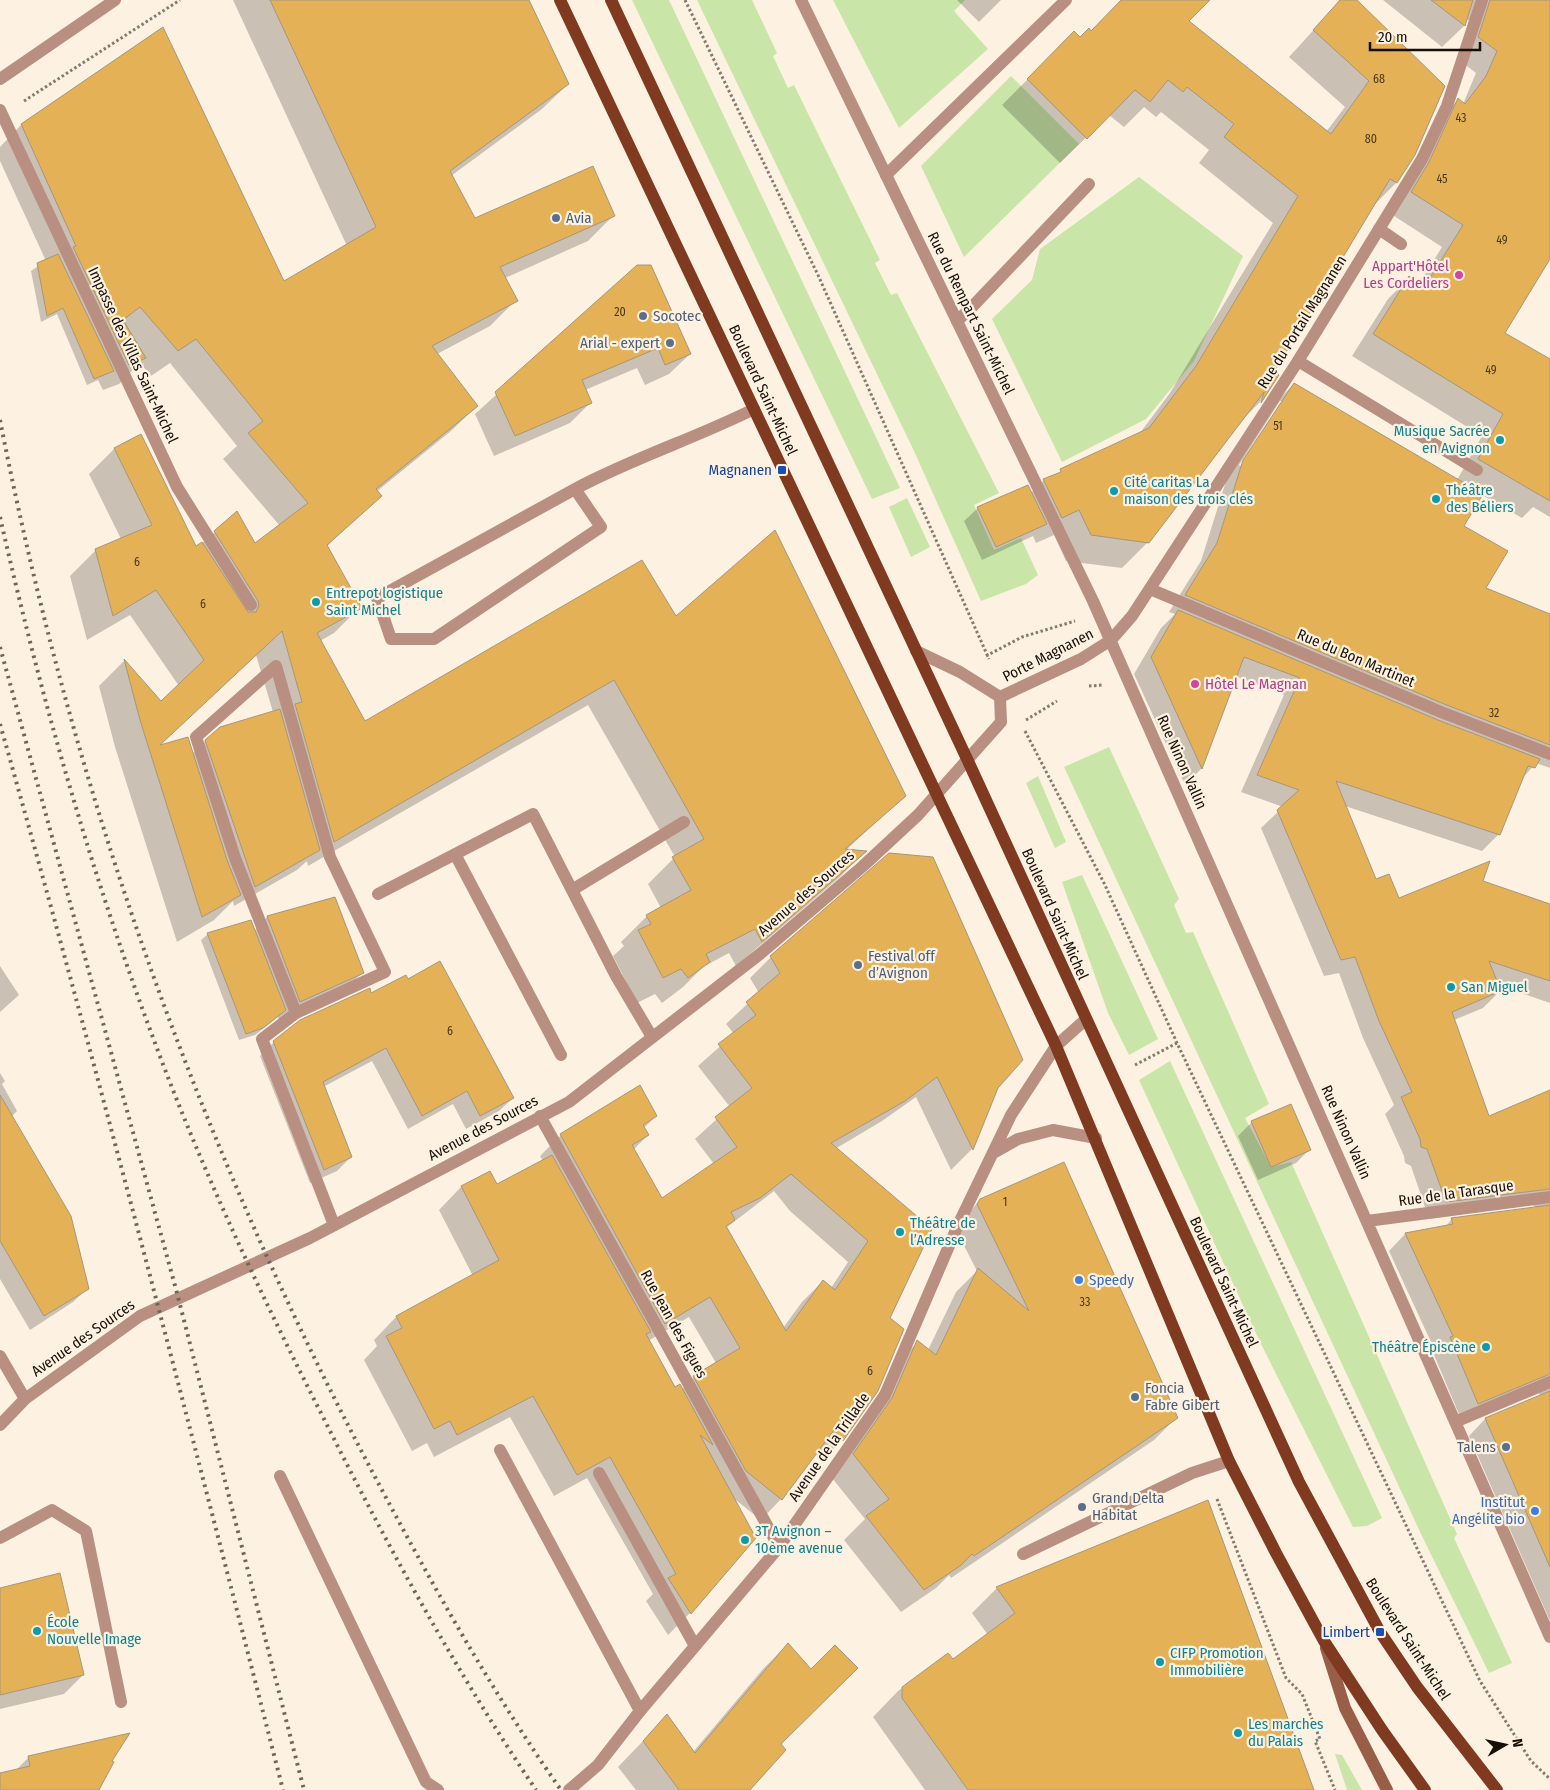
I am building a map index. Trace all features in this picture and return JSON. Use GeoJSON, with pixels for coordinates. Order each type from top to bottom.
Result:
{"type":"FeatureCollection","features":[{"type":"Feature","properties":{"kind":"main road","name":"Boulevard Saint-Michel"},"geometry":{"type":"LineString","coordinates":[[560,0],[1056,1046],[1096,1138],[1229,1462],[1324,1641],[1382,1730],[1425,1790]]}},
{"type":"Feature","properties":{"kind":"main road","name":"Boulevard Saint-Michel"},"geometry":{"type":"LineString","coordinates":[[611,0],[968,761],[1298,1482],[1338,1559],[1380,1632],[1417,1687],[1496,1790]]}},
{"type":"Feature","properties":{"kind":"main road","name":"Boulevard Saint-Michel"},"geometry":{"type":"LineString","coordinates":[[1324,1641],[1345,1708],[1387,1790]]}},
{"type":"Feature","properties":{"kind":"street"},"geometry":{"type":"LineString","coordinates":[[0,79],[115,0]]}},
{"type":"Feature","properties":{"kind":"street","name":"Rue du Rempart Saint-Michel"},"geometry":{"type":"LineString","coordinates":[[801,0],[1111,640]]}},
{"type":"Feature","properties":{"kind":"street"},"geometry":{"type":"LineString","coordinates":[[886,175],[1066,0]]}},
{"type":"Feature","properties":{"kind":"street","name":"Rue du Portail Magnanen"},"geometry":{"type":"LineString","coordinates":[[1111,640],[1150,589],[1298,361],[1422,159],[1448,106],[1482,0]]}},
{"type":"Feature","properties":{"kind":"street","name":"Impasse des Villas Saint-Michel"},"geometry":{"type":"LineString","coordinates":[[1,112],[177,487],[252,605]]}},
{"type":"Feature","properties":{"kind":"street"},"geometry":{"type":"LineString","coordinates":[[957,320],[972,307],[1089,184]]}},
{"type":"Feature","properties":{"kind":"street"},"geometry":{"type":"LineString","coordinates":[[1379,229],[1402,244]]}},
{"type":"Feature","properties":{"kind":"street"},"geometry":{"type":"LineString","coordinates":[[1298,361],[1477,470]]}},
{"type":"Feature","properties":{"kind":"street"},"geometry":{"type":"LineString","coordinates":[[575,489],[601,526],[434,639],[391,639],[377,598],[575,489],[608,472],[717,428],[754,409]]}},
{"type":"Feature","properties":{"kind":"street","name":"Rue du Bon Martinet"},"geometry":{"type":"LineString","coordinates":[[1150,589],[1432,708],[1550,754]]}},
{"type":"Feature","properties":{"kind":"street","name":"Porte Magnanen"},"geometry":{"type":"LineString","coordinates":[[1000,697],[1081,659],[1111,640]]}},
{"type":"Feature","properties":{"kind":"street","name":"Rue Ninon Vallin"},"geometry":{"type":"LineString","coordinates":[[1111,640],[1550,1637]]}},
{"type":"Feature","properties":{"kind":"street","name":"Porte Magnanen"},"geometry":{"type":"LineString","coordinates":[[916,651],[960,672],[1000,697]]}},
{"type":"Feature","properties":{"kind":"street"},"geometry":{"type":"LineString","coordinates":[[296,1013],[236,858],[196,737],[276,666],[330,857],[385,972],[296,1013],[262,1039],[334,1225]]}},
{"type":"Feature","properties":{"kind":"street","name":"Porte Magnanen"},"geometry":{"type":"LineString","coordinates":[[968,761],[1001,722],[1000,697]]}},
{"type":"Feature","properties":{"kind":"street"},"geometry":{"type":"LineString","coordinates":[[936,793],[968,761]]}},
{"type":"Feature","properties":{"kind":"street","name":"Avenue des Sources"},"geometry":{"type":"LineString","coordinates":[[0,1425],[25,1399],[140,1316],[310,1238],[569,1102],[760,954],[918,815],[936,793]]}},
{"type":"Feature","properties":{"kind":"street"},"geometry":{"type":"LineString","coordinates":[[378,894],[533,814],[616,976],[652,1037]]}},
{"type":"Feature","properties":{"kind":"street"},"geometry":{"type":"LineString","coordinates":[[572,890],[684,822]]}},
{"type":"Feature","properties":{"kind":"street"},"geometry":{"type":"LineString","coordinates":[[455,854],[561,1056]]}},
{"type":"Feature","properties":{"kind":"street","name":"Avenue de la Trillade"},"geometry":{"type":"LineString","coordinates":[[569,1790],[598,1765],[640,1711],[779,1547],[885,1395],[958,1225],[995,1152],[1011,1115],[1056,1046],[1085,1020]]}},
{"type":"Feature","properties":{"kind":"street","name":"Rue Jean des Figues"},"geometry":{"type":"LineString","coordinates":[[540,1116],[779,1547]]}},
{"type":"Feature","properties":{"kind":"street"},"geometry":{"type":"LineString","coordinates":[[995,1152],[1018,1138],[1054,1130],[1096,1138]]}},
{"type":"Feature","properties":{"kind":"street","name":"Rue de la Tarasque"},"geometry":{"type":"LineString","coordinates":[[1367,1221],[1550,1197]]}},
{"type":"Feature","properties":{"kind":"street"},"geometry":{"type":"LineString","coordinates":[[0,1356],[25,1399]]}},
{"type":"Feature","properties":{"kind":"street"},"geometry":{"type":"LineString","coordinates":[[1455,1422],[1550,1382]]}},
{"type":"Feature","properties":{"kind":"street"},"geometry":{"type":"LineString","coordinates":[[500,1450],[640,1711]]}},
{"type":"Feature","properties":{"kind":"street"},"geometry":{"type":"LineString","coordinates":[[1023,1554],[1192,1473],[1229,1462]]}},
{"type":"Feature","properties":{"kind":"street"},"geometry":{"type":"LineString","coordinates":[[598,1473],[695,1646]]}},
{"type":"Feature","properties":{"kind":"street"},"geometry":{"type":"LineString","coordinates":[[280,1476],[426,1782],[438,1790]]}},
{"type":"Feature","properties":{"kind":"street"},"geometry":{"type":"LineString","coordinates":[[0,1538],[52,1510],[86,1531],[121,1702]]}},
{"type":"Feature","properties":{"kind":"path"},"geometry":{"type":"LineString","coordinates":[[1,112],[180,0]]}},
{"type":"Feature","properties":{"kind":"path"},"geometry":{"type":"LineString","coordinates":[[685,0],[818,275],[986,655],[1022,637],[1080,619]]}},
{"type":"Feature","properties":{"kind":"path"},"geometry":{"type":"LineString","coordinates":[[1086,686],[1106,684]]}},
{"type":"Feature","properties":{"kind":"path"},"geometry":{"type":"LineString","coordinates":[[1063,697],[1021,723],[1104,883],[1181,1052],[1480,1682],[1531,1761],[1550,1779]]}},
{"type":"Feature","properties":{"kind":"path"},"geometry":{"type":"LineString","coordinates":[[1206,1468],[1286,1678],[1302,1694],[1320,1739],[1315,1741],[1335,1790]]}},
{"type":"Feature","properties":{"kind":"green space"},"geometry":{"type":"Polygon","coordinates":[[[632,0],[669,0],[900,488],[872,499],[632,0]]]}},
{"type":"Feature","properties":{"kind":"green space"},"geometry":{"type":"Polygon","coordinates":[[[697,0],[752,0],[777,53],[773,56],[788,88],[794,85],[880,260],[875,263],[891,295],[897,293],[999,493],[974,505],[994,550],[1021,538],[1038,575],[1026,584],[981,601],[914,451],[697,0]]]}},
{"type":"Feature","properties":{"kind":"green space"},"geometry":{"type":"Polygon","coordinates":[[[833,0],[965,0],[954,11],[988,49],[899,128],[833,0]]]}},
{"type":"Feature","properties":{"kind":"green space"},"geometry":{"type":"Polygon","coordinates":[[[1011,76],[1079,144],[964,257],[921,166],[1011,76]]]}},
{"type":"Feature","properties":{"kind":"green space"},"geometry":{"type":"Polygon","coordinates":[[[1139,177],[1243,256],[1194,361],[1146,419],[1062,462],[992,319],[1032,280],[1040,249],[1139,177]]]}},
{"type":"Feature","properties":{"kind":"green space"},"geometry":{"type":"Polygon","coordinates":[[[907,498],[930,547],[911,557],[889,507],[907,498]]]}},
{"type":"Feature","properties":{"kind":"green space"},"geometry":{"type":"Polygon","coordinates":[[[1109,747],[1179,899],[1174,905],[1186,933],[1193,932],[1269,1104],[1245,1118],[1271,1167],[1291,1162],[1457,1534],[1454,1538],[1512,1663],[1489,1673],[1422,1536],[1064,767],[1109,747]]]}},
{"type":"Feature","properties":{"kind":"green space"},"geometry":{"type":"Polygon","coordinates":[[[1038,776],[1066,842],[1055,848],[1026,783],[1038,776]]]}},
{"type":"Feature","properties":{"kind":"green space"},"geometry":{"type":"Polygon","coordinates":[[[1082,875],[1158,1039],[1129,1055],[1108,1013],[1062,882],[1082,875]]]}},
{"type":"Feature","properties":{"kind":"green space"},"geometry":{"type":"Polygon","coordinates":[[[1170,1061],[1382,1518],[1367,1526],[1353,1527],[1259,1340],[1139,1080],[1170,1061]]]}},
{"type":"Feature","properties":{"kind":"green space"},"geometry":{"type":"Polygon","coordinates":[[[1335,1754],[1342,1755],[1362,1790],[1347,1790],[1335,1754]]]}},
{"type":"Feature","properties":{"kind":"building"},"geometry":{"type":"Polygon","coordinates":[[[270,0],[529,0],[569,84],[450,171],[475,218],[593,166],[615,216],[500,267],[518,301],[432,346],[478,406],[376,489],[382,496],[327,545],[362,608],[317,633],[365,721],[642,560],[676,616],[775,530],[906,796],[845,849],[867,851],[762,942],[755,929],[706,954],[710,962],[688,978],[681,969],[663,978],[638,930],[651,924],[646,915],[691,890],[672,857],[704,839],[614,680],[334,842],[295,704],[302,702],[282,631],[160,745],[188,737],[227,860],[241,895],[202,917],[140,720],[124,659],[161,701],[204,660],[156,590],[113,616],[95,549],[152,525],[114,448],[141,434],[196,546],[202,542],[248,612],[256,612],[259,605],[258,601],[214,531],[237,511],[255,543],[308,503],[248,433],[263,421],[196,339],[178,351],[140,307],[123,320],[146,358],[129,365],[73,247],[76,246],[21,124],[163,27],[284,281],[376,227],[270,0]]]}},
{"type":"Feature","properties":{"kind":"building"},"geometry":{"type":"Polygon","coordinates":[[[1121,0],[1210,0],[1189,21],[1331,134],[1369,81],[1313,30],[1340,0],[1357,0],[1445,86],[1415,155],[1397,183],[1390,179],[1274,372],[1279,375],[1261,403],[1264,392],[1149,543],[1091,535],[1079,510],[1062,518],[1043,479],[1061,472],[1060,469],[1149,428],[1196,366],[1298,196],[1224,137],[1234,124],[1187,87],[1183,92],[1168,80],[1150,102],[1135,90],[1087,139],[1027,79],[1074,31],[1080,37],[1089,28],[1091,31],[1121,0]]]}},
{"type":"Feature","properties":{"kind":"building"},"geometry":{"type":"Polygon","coordinates":[[[1431,0],[1473,0],[1465,26],[1431,0]]]}},
{"type":"Feature","properties":{"kind":"building"},"geometry":{"type":"Polygon","coordinates":[[[1490,0],[1550,0],[1550,259],[1505,333],[1550,359],[1550,501],[1478,459],[1503,414],[1373,334],[1409,276],[1425,286],[1463,225],[1411,192],[1429,162],[1458,98],[1465,104],[1486,76],[1497,51],[1478,37],[1490,0]]]}},
{"type":"Feature","properties":{"kind":"building"},"geometry":{"type":"Polygon","coordinates":[[[58,254],[114,371],[94,379],[63,308],[47,316],[37,263],[58,254]]]}},
{"type":"Feature","properties":{"kind":"building"},"geometry":{"type":"Polygon","coordinates":[[[637,265],[651,265],[691,354],[665,365],[658,348],[582,380],[592,403],[515,436],[495,392],[637,265]]]}},
{"type":"Feature","properties":{"kind":"building"},"geometry":{"type":"Polygon","coordinates":[[[1294,383],[1483,494],[1464,526],[1508,551],[1486,588],[1550,614],[1550,745],[1444,704],[1185,595],[1217,543],[1243,460],[1294,383]]]}},
{"type":"Feature","properties":{"kind":"building"},"geometry":{"type":"Polygon","coordinates":[[[1028,485],[1047,524],[996,547],[977,507],[1028,485]]]}},
{"type":"Feature","properties":{"kind":"building"},"geometry":{"type":"Polygon","coordinates":[[[1178,610],[1438,720],[1540,759],[1535,768],[1528,766],[1500,835],[1336,781],[1376,879],[1389,874],[1399,898],[1490,861],[1483,881],[1550,904],[1550,981],[1489,961],[1501,991],[1452,1012],[1489,1116],[1550,1090],[1550,1189],[1446,1202],[1427,1149],[1421,1147],[1420,1139],[1401,1097],[1412,1092],[1379,1021],[1355,957],[1341,960],[1277,810],[1299,790],[1257,775],[1300,678],[1244,657],[1202,769],[1151,657],[1178,610]]]}},
{"type":"Feature","properties":{"kind":"building"},"geometry":{"type":"Polygon","coordinates":[[[280,709],[320,850],[255,887],[205,740],[220,727],[280,709]]]}},
{"type":"Feature","properties":{"kind":"building"},"geometry":{"type":"Polygon","coordinates":[[[889,853],[933,857],[1023,1060],[998,1088],[973,1150],[937,1077],[905,1101],[831,1143],[932,1229],[890,1318],[904,1329],[878,1391],[843,1441],[834,1430],[782,1500],[746,1471],[693,1376],[740,1348],[710,1297],[665,1324],[560,1134],[640,1085],[657,1116],[643,1125],[649,1135],[632,1145],[662,1198],[737,1147],[715,1117],[752,1088],[718,1044],[756,1015],[746,1002],[780,973],[770,956],[889,853]],[[791,1174],[760,1198],[731,1212],[735,1220],[726,1226],[786,1331],[823,1280],[835,1290],[868,1241],[791,1174]]]}},
{"type":"Feature","properties":{"kind":"building"},"geometry":{"type":"Polygon","coordinates":[[[335,897],[364,973],[300,1002],[267,916],[335,897]]]}},
{"type":"Feature","properties":{"kind":"building"},"geometry":{"type":"Polygon","coordinates":[[[251,920],[286,1010],[263,1028],[246,1034],[207,933],[251,920]]]}},
{"type":"Feature","properties":{"kind":"building"},"geometry":{"type":"Polygon","coordinates":[[[440,961],[514,1098],[480,1116],[467,1091],[422,1116],[386,1048],[323,1082],[352,1157],[324,1170],[273,1041],[300,1020],[370,988],[371,993],[406,975],[408,979],[440,961]]]}},
{"type":"Feature","properties":{"kind":"building"},"geometry":{"type":"Polygon","coordinates":[[[0,1095],[71,1216],[89,1289],[44,1316],[0,1241],[0,1095]]]}},
{"type":"Feature","properties":{"kind":"building"},"geometry":{"type":"Polygon","coordinates":[[[1291,1104],[1311,1150],[1271,1167],[1251,1121],[1291,1104]]]}},
{"type":"Feature","properties":{"kind":"building"},"geometry":{"type":"Polygon","coordinates":[[[552,1155],[651,1332],[646,1334],[675,1387],[680,1384],[713,1445],[700,1435],[756,1538],[691,1614],[668,1578],[676,1574],[610,1457],[577,1475],[533,1396],[457,1435],[450,1421],[434,1429],[386,1336],[402,1328],[396,1316],[499,1260],[461,1186],[490,1171],[497,1184],[552,1155]]]}},
{"type":"Feature","properties":{"kind":"building"},"geometry":{"type":"Polygon","coordinates":[[[1064,1162],[1178,1418],[974,1556],[972,1554],[960,1566],[924,1590],[866,1516],[889,1499],[853,1454],[892,1398],[917,1340],[936,1355],[978,1268],[1029,1311],[977,1204],[980,1199],[1064,1162]]]}},
{"type":"Feature","properties":{"kind":"building"},"geometry":{"type":"Polygon","coordinates":[[[1550,1205],[1550,1374],[1478,1404],[1450,1337],[1453,1336],[1405,1233],[1453,1224],[1451,1218],[1550,1205]]]}},
{"type":"Feature","properties":{"kind":"building"},"geometry":{"type":"Polygon","coordinates":[[[1550,1391],[1550,1567],[1485,1418],[1550,1391]]]}},
{"type":"Feature","properties":{"kind":"building"},"geometry":{"type":"Polygon","coordinates":[[[1208,1500],[1314,1790],[968,1790],[902,1698],[902,1687],[948,1653],[953,1659],[1015,1613],[996,1587],[1208,1500]]]}},
{"type":"Feature","properties":{"kind":"building","name":"École Nouvelle Image"},"geometry":{"type":"Polygon","coordinates":[[[60,1573],[84,1675],[0,1695],[0,1588],[60,1573]]]}},
{"type":"Feature","properties":{"kind":"building"},"geometry":{"type":"Polygon","coordinates":[[[788,1643],[811,1669],[835,1645],[858,1668],[781,1744],[786,1750],[750,1790],[679,1790],[643,1741],[667,1714],[695,1753],[788,1643]]]}},
{"type":"Feature","properties":{"kind":"building"},"geometry":{"type":"Polygon","coordinates":[[[130,1733],[112,1761],[114,1762],[99,1790],[0,1790],[0,1773],[30,1766],[28,1756],[130,1733]]]}},
{"type":"Feature","properties":{"kind":"railway"},"geometry":{"type":"LineString","coordinates":[[0,420],[30,557],[64,693],[104,828],[148,961],[197,1092],[251,1222],[310,1349],[374,1475],[417,1555],[486,1675],[535,1753],[561,1790]]}},
{"type":"Feature","properties":{"kind":"railway"},"geometry":{"type":"LineString","coordinates":[[0,517],[54,733],[97,875],[145,1015],[206,1171],[284,1338],[373,1515],[451,1655],[536,1790]]}},
{"type":"Feature","properties":{"kind":"railway"},"geometry":{"type":"LineString","coordinates":[[0,647],[177,1293],[304,1790]]}},
{"type":"Feature","properties":{"kind":"railway"},"geometry":{"type":"LineString","coordinates":[[0,724],[145,1256],[283,1790]]}},
{"type":"Feature","properties":{"kind":"place","name":"Avia"},"geometry":{"type":"Point","coordinates":[556,218]}},
{"type":"Feature","properties":{"kind":"place","name":"Appart'Hôtel Les Cordeliers"},"geometry":{"type":"Point","coordinates":[1459,275]}},
{"type":"Feature","properties":{"kind":"place","name":"Socotec"},"geometry":{"type":"Point","coordinates":[643,316]}},
{"type":"Feature","properties":{"kind":"place","name":"Arial - expert"},"geometry":{"type":"Point","coordinates":[670,343]}},
{"type":"Feature","properties":{"kind":"place","name":"Musique Sacrée en Avignon"},"geometry":{"type":"Point","coordinates":[1500,440]}},
{"type":"Feature","properties":{"kind":"place","name":"Magnanen"},"geometry":{"type":"Point","coordinates":[782,470]}},
{"type":"Feature","properties":{"kind":"place","name":"Cité caritas La maison des trois clés"},"geometry":{"type":"Point","coordinates":[1114,491]}},
{"type":"Feature","properties":{"kind":"place","name":"Théâtre des Béliers"},"geometry":{"type":"Point","coordinates":[1436,499]}},
{"type":"Feature","properties":{"kind":"place","name":"Entrepot logistique Saint Michel"},"geometry":{"type":"Point","coordinates":[316,602]}},
{"type":"Feature","properties":{"kind":"place","name":"Hôtel Le Magnan"},"geometry":{"type":"Point","coordinates":[1195,684]}},
{"type":"Feature","properties":{"kind":"place","name":"Festival off d’Avignon"},"geometry":{"type":"Point","coordinates":[858,965]}},
{"type":"Feature","properties":{"kind":"place","name":"San Miguel"},"geometry":{"type":"Point","coordinates":[1451,987]}},
{"type":"Feature","properties":{"kind":"place","name":"Théâtre de l’Adresse"},"geometry":{"type":"Point","coordinates":[900,1232]}},
{"type":"Feature","properties":{"kind":"place","name":"Speedy"},"geometry":{"type":"Point","coordinates":[1079,1280]}},
{"type":"Feature","properties":{"kind":"place","name":"Théâtre Épiscène"},"geometry":{"type":"Point","coordinates":[1486,1347]}},
{"type":"Feature","properties":{"kind":"place","name":"Foncia Fabre Gibert"},"geometry":{"type":"Point","coordinates":[1135,1397]}},
{"type":"Feature","properties":{"kind":"place","name":"Talens"},"geometry":{"type":"Point","coordinates":[1506,1447]}},
{"type":"Feature","properties":{"kind":"place","name":"Grand Delta Habitat"},"geometry":{"type":"Point","coordinates":[1082,1507]}},
{"type":"Feature","properties":{"kind":"place","name":"Institut Angélite bio"},"geometry":{"type":"Point","coordinates":[1535,1511]}},
{"type":"Feature","properties":{"kind":"place","name":"3T Avignon – 10ème avenue"},"geometry":{"type":"Point","coordinates":[745,1540]}},
{"type":"Feature","properties":{"kind":"place","name":"École Nouvelle Image"},"geometry":{"type":"Point","coordinates":[37,1631]}},
{"type":"Feature","properties":{"kind":"place","name":"Limbert"},"geometry":{"type":"Point","coordinates":[1380,1632]}},
{"type":"Feature","properties":{"kind":"place","name":"CIFP Promotion Immobilière"},"geometry":{"type":"Point","coordinates":[1160,1662]}},
{"type":"Feature","properties":{"kind":"place","name":"Les marches du Palais"},"geometry":{"type":"Point","coordinates":[1238,1733]}}]}
